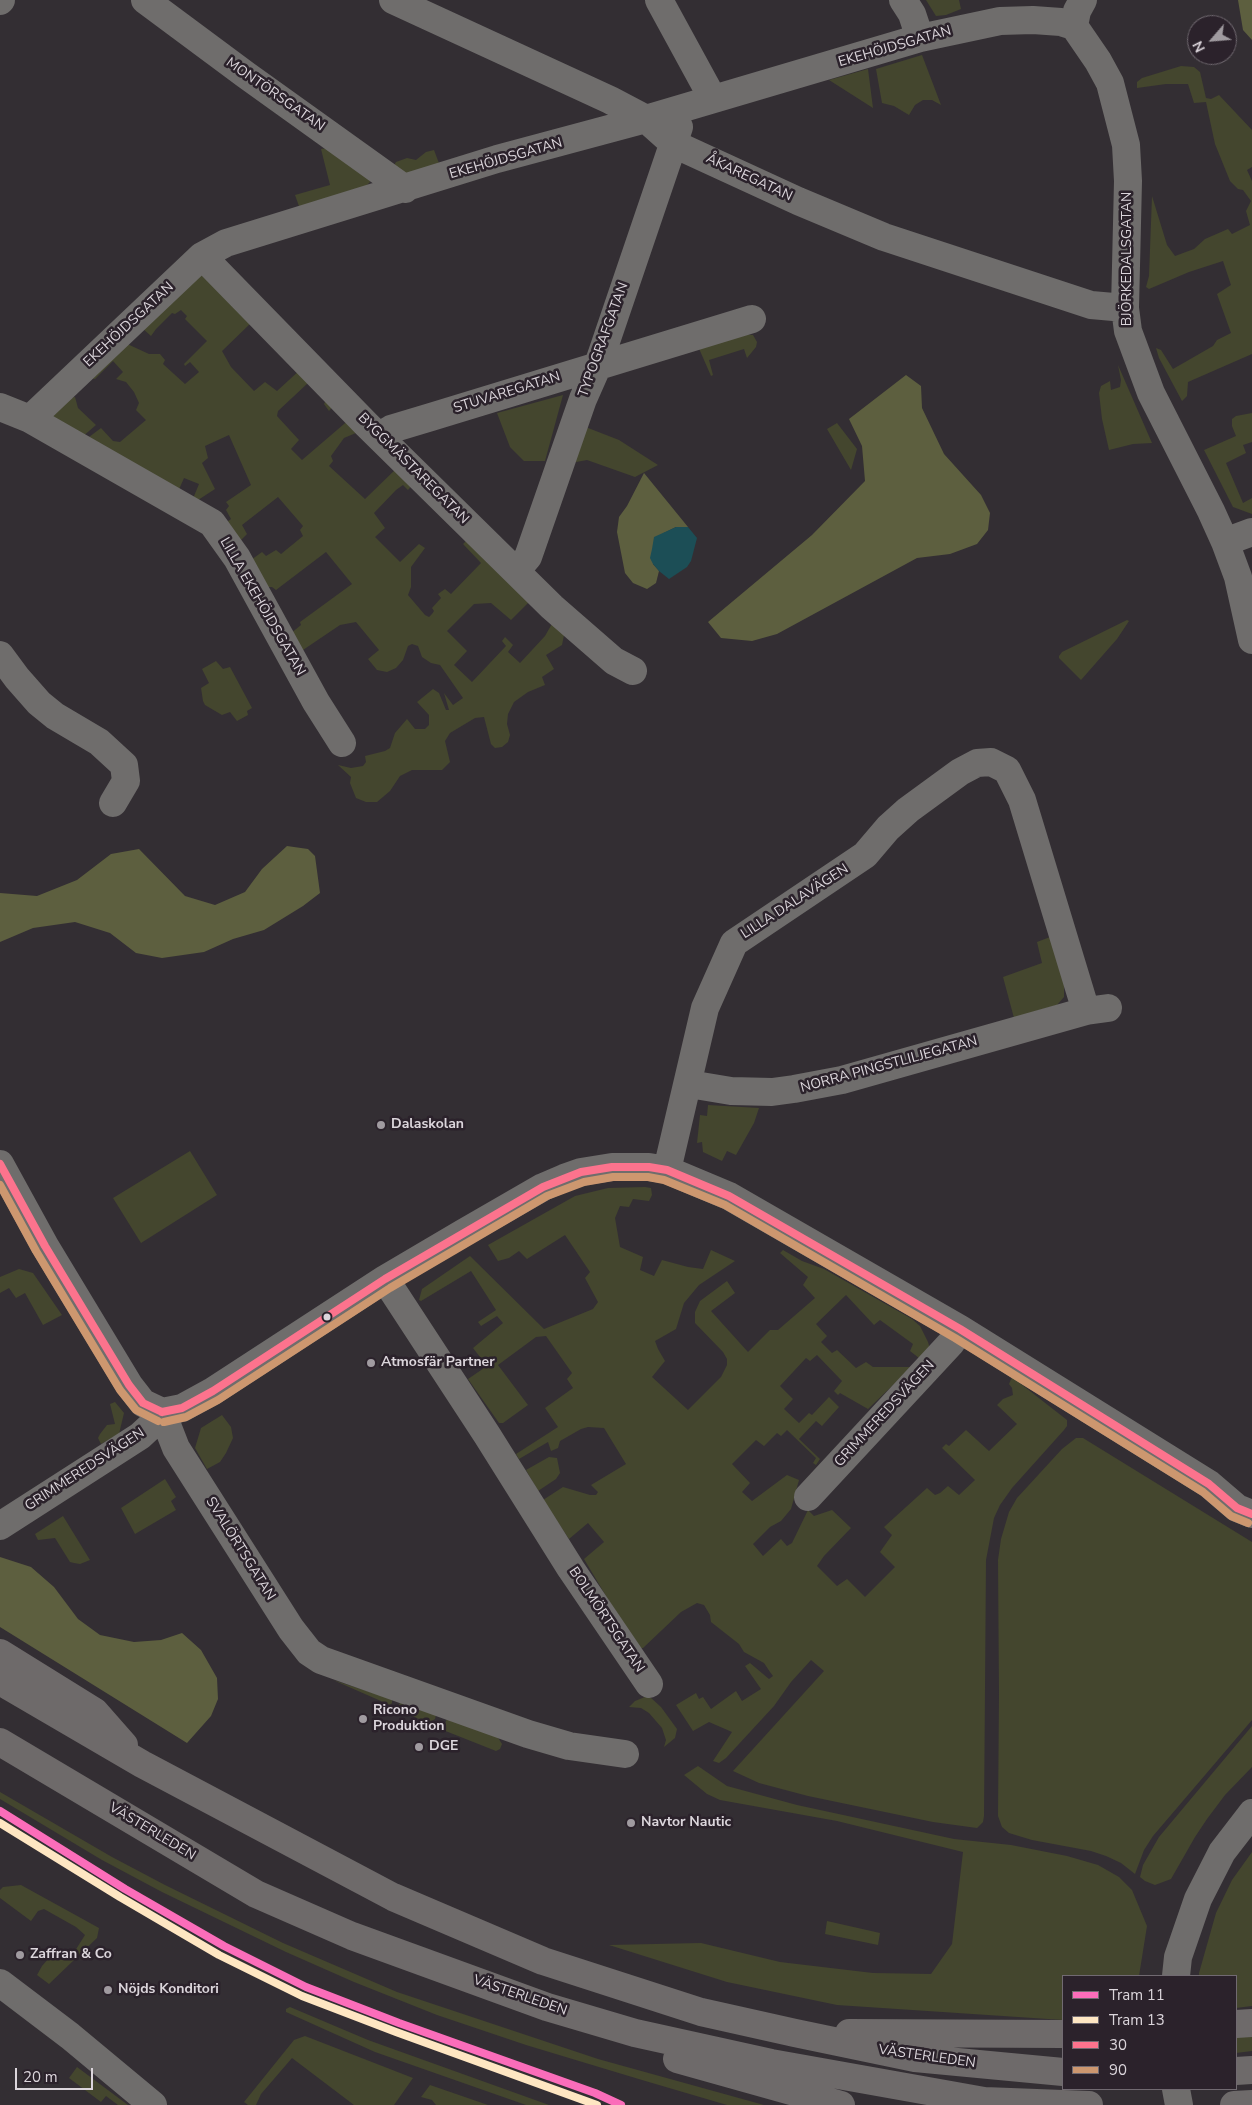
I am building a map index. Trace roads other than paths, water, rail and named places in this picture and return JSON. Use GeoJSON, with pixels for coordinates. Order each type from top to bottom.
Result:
{"type":"FeatureCollection","features":[{"type":"Feature","properties":{"kind":"highway"},"geometry":{"type":"LineString","coordinates":[[0,1653],[95,1712],[142,1764]]}},
{"type":"Feature","properties":{"kind":"highway","name":"VÄSTERLEDEN"},"geometry":{"type":"LineString","coordinates":[[0,1681],[142,1764],[393,1897],[543,1961],[701,2012],[795,2033],[915,2058],[1062,2072]]}},
{"type":"Feature","properties":{"kind":"highway","name":"VÄSTERLEDEN"},"geometry":{"type":"LineString","coordinates":[[0,1742],[256,1894],[352,1936],[547,2007],[635,2033],[800,2068],[984,2101],[1089,2105]]}},
{"type":"Feature","properties":{"kind":"highway"},"geometry":{"type":"LineString","coordinates":[[547,2007],[637,2047],[842,2105]]}},
{"type":"Feature","properties":{"kind":"highway"},"geometry":{"type":"LineString","coordinates":[[1237,2024],[1252,2023]]}},
{"type":"Feature","properties":{"kind":"highway"},"geometry":{"type":"LineString","coordinates":[[795,2033],[1062,2034]]}},
{"type":"Feature","properties":{"kind":"highway"},"geometry":{"type":"LineString","coordinates":[[1237,2071],[1252,2070]]}},
{"type":"Feature","properties":{"kind":"highway"},"geometry":{"type":"LineString","coordinates":[[1234,2105],[1252,2104]]}},
{"type":"Feature","properties":{"kind":"street","name":"MONTÖRSGATAN"},"geometry":{"type":"LineString","coordinates":[[145,0],[405,189]]}},
{"type":"Feature","properties":{"kind":"street","name":"ÅKAREGATAN"},"geometry":{"type":"LineString","coordinates":[[393,0],[610,100],[646,119],[674,144],[798,201],[884,237],[1091,305],[1125,308]]}},
{"type":"Feature","properties":{"kind":"street"},"geometry":{"type":"LineString","coordinates":[[659,0],[713,99]]}},
{"type":"Feature","properties":{"kind":"street"},"geometry":{"type":"LineString","coordinates":[[903,0],[912,14],[920,38]]}},
{"type":"Feature","properties":{"kind":"street"},"geometry":{"type":"LineString","coordinates":[[1074,26],[1077,11],[1083,0]]}},
{"type":"Feature","properties":{"kind":"street","name":"EKEHÖJDSGATAN"},"geometry":{"type":"LineString","coordinates":[[30,419],[202,256],[226,243],[497,159],[646,119],[920,38],[1000,21],[1052,21],[1074,26]]}},
{"type":"Feature","properties":{"kind":"street","name":"BJÖRKEDALSGATAN"},"geometry":{"type":"LineString","coordinates":[[1074,26],[1098,61],[1110,83],[1126,145],[1128,181],[1125,308],[1131,345],[1143,374],[1225,542],[1238,577],[1252,640]]}},
{"type":"Feature","properties":{"kind":"street","name":"TYPOGRAFGATAN"},"geometry":{"type":"LineString","coordinates":[[516,570],[528,557],[582,399],[598,365],[686,107]]}},
{"type":"Feature","properties":{"kind":"street","name":"BYGGMÄSTAREGATAN"},"geometry":{"type":"LineString","coordinates":[[202,256],[379,436],[552,607],[614,661],[633,671]]}},
{"type":"Feature","properties":{"kind":"street","name":"STUVAREGATAN"},"geometry":{"type":"LineString","coordinates":[[379,436],[399,427],[752,319]]}},
{"type":"Feature","properties":{"kind":"street"},"geometry":{"type":"LineString","coordinates":[[0,407],[30,419]]}},
{"type":"Feature","properties":{"kind":"street","name":"LILLA EKEHÖJDSGATAN"},"geometry":{"type":"LineString","coordinates":[[30,419],[212,523],[237,558],[316,702],[342,743]]}},
{"type":"Feature","properties":{"kind":"street"},"geometry":{"type":"LineString","coordinates":[[1225,542],[1252,532]]}},
{"type":"Feature","properties":{"kind":"street"},"geometry":{"type":"LineString","coordinates":[[0,655],[39,703],[55,716],[99,742],[124,765],[126,781],[112,803]]}},
{"type":"Feature","properties":{"kind":"street","name":"LILLA DALAVÄGEN"},"geometry":{"type":"LineString","coordinates":[[667,1170],[706,1008],[734,943],[865,855],[888,828],[908,810],[960,772],[977,763],[997,763]]}},
{"type":"Feature","properties":{"kind":"street","name":"NORRA PINGSTLILJEGATAN"},"geometry":{"type":"LineString","coordinates":[[689,1084],[732,1091],[772,1092],[794,1089],[842,1080],[1097,1009],[1022,800],[1007,770],[997,763]]}},
{"type":"Feature","properties":{"kind":"street"},"geometry":{"type":"LineString","coordinates":[[0,1164],[45,1246],[129,1385],[144,1402],[162,1412],[182,1408],[213,1392],[385,1279],[535,1191],[582,1172],[612,1167],[649,1167],[667,1170],[729,1196],[833,1258],[960,1329],[1209,1484],[1237,1508],[1252,1514]]}},
{"type":"Feature","properties":{"kind":"street","name":"BOLMÖRTSGATAN"},"geometry":{"type":"LineString","coordinates":[[385,1279],[487,1435],[571,1569],[649,1684]]}},
{"type":"Feature","properties":{"kind":"street","name":"GRIMMEREDSVÄGEN"},"geometry":{"type":"LineString","coordinates":[[808,1497],[951,1343],[960,1329]]}},
{"type":"Feature","properties":{"kind":"street","name":"GRIMMEREDSVÄGEN"},"geometry":{"type":"LineString","coordinates":[[0,1526],[140,1436],[162,1412]]}},
{"type":"Feature","properties":{"kind":"street","name":"SVALÖRTSGATAN"},"geometry":{"type":"LineString","coordinates":[[162,1412],[176,1448],[290,1629],[309,1652],[321,1660],[528,1734],[569,1746],[625,1754]]}},
{"type":"Feature","properties":{"kind":"street"},"geometry":{"type":"LineString","coordinates":[[1209,1484],[1236,1487],[1252,1496]]}},
{"type":"Feature","properties":{"kind":"street"},"geometry":{"type":"LineString","coordinates":[[1177,1967],[1198,1899],[1222,1852],[1252,1813]]}},
{"type":"Feature","properties":{"kind":"street"},"geometry":{"type":"LineString","coordinates":[[0,1983],[70,2036],[153,2105]]}},
{"type":"Feature","properties":{"kind":"street"},"geometry":{"type":"LineString","coordinates":[[1176,2090],[1179,2105]]}},
{"type":"Feature","properties":{"kind":"water"},"geometry":{"type":"Polygon","coordinates":[[[676,527],[688,527],[697,538],[691,561],[687,567],[669,579],[659,571],[650,558],[654,537],[676,527]]]}},
{"type":"Feature","properties":{"kind":"tram line","name":"11"},"geometry":{"type":"LineString","coordinates":[[0,1811],[125,1889],[224,1946],[306,1987],[399,2023],[595,2093],[621,2105]]}},
{"type":"Feature","properties":{"kind":"tram line","name":"13"},"geometry":{"type":"LineString","coordinates":[[0,1823],[219,1955],[302,1996],[597,2105]]}},
{"type":"Feature","properties":{"kind":"place","name":"Dalaskolan"},"geometry":{"type":"Point","coordinates":[381,1125]}},
{"type":"Feature","properties":{"kind":"place","name":"Atmosfär Partner"},"geometry":{"type":"Point","coordinates":[371,1363]}},
{"type":"Feature","properties":{"kind":"place","name":"Ricono Produktion"},"geometry":{"type":"Point","coordinates":[363,1719]}},
{"type":"Feature","properties":{"kind":"place","name":"DGE"},"geometry":{"type":"Point","coordinates":[419,1747]}},
{"type":"Feature","properties":{"kind":"place","name":"Navtor Nautic"},"geometry":{"type":"Point","coordinates":[631,1823]}},
{"type":"Feature","properties":{"kind":"place","name":"Zaffran & Co"},"geometry":{"type":"Point","coordinates":[20,1955]}},
{"type":"Feature","properties":{"kind":"place","name":"Nöjds Konditori"},"geometry":{"type":"Point","coordinates":[108,1990]}}]}
